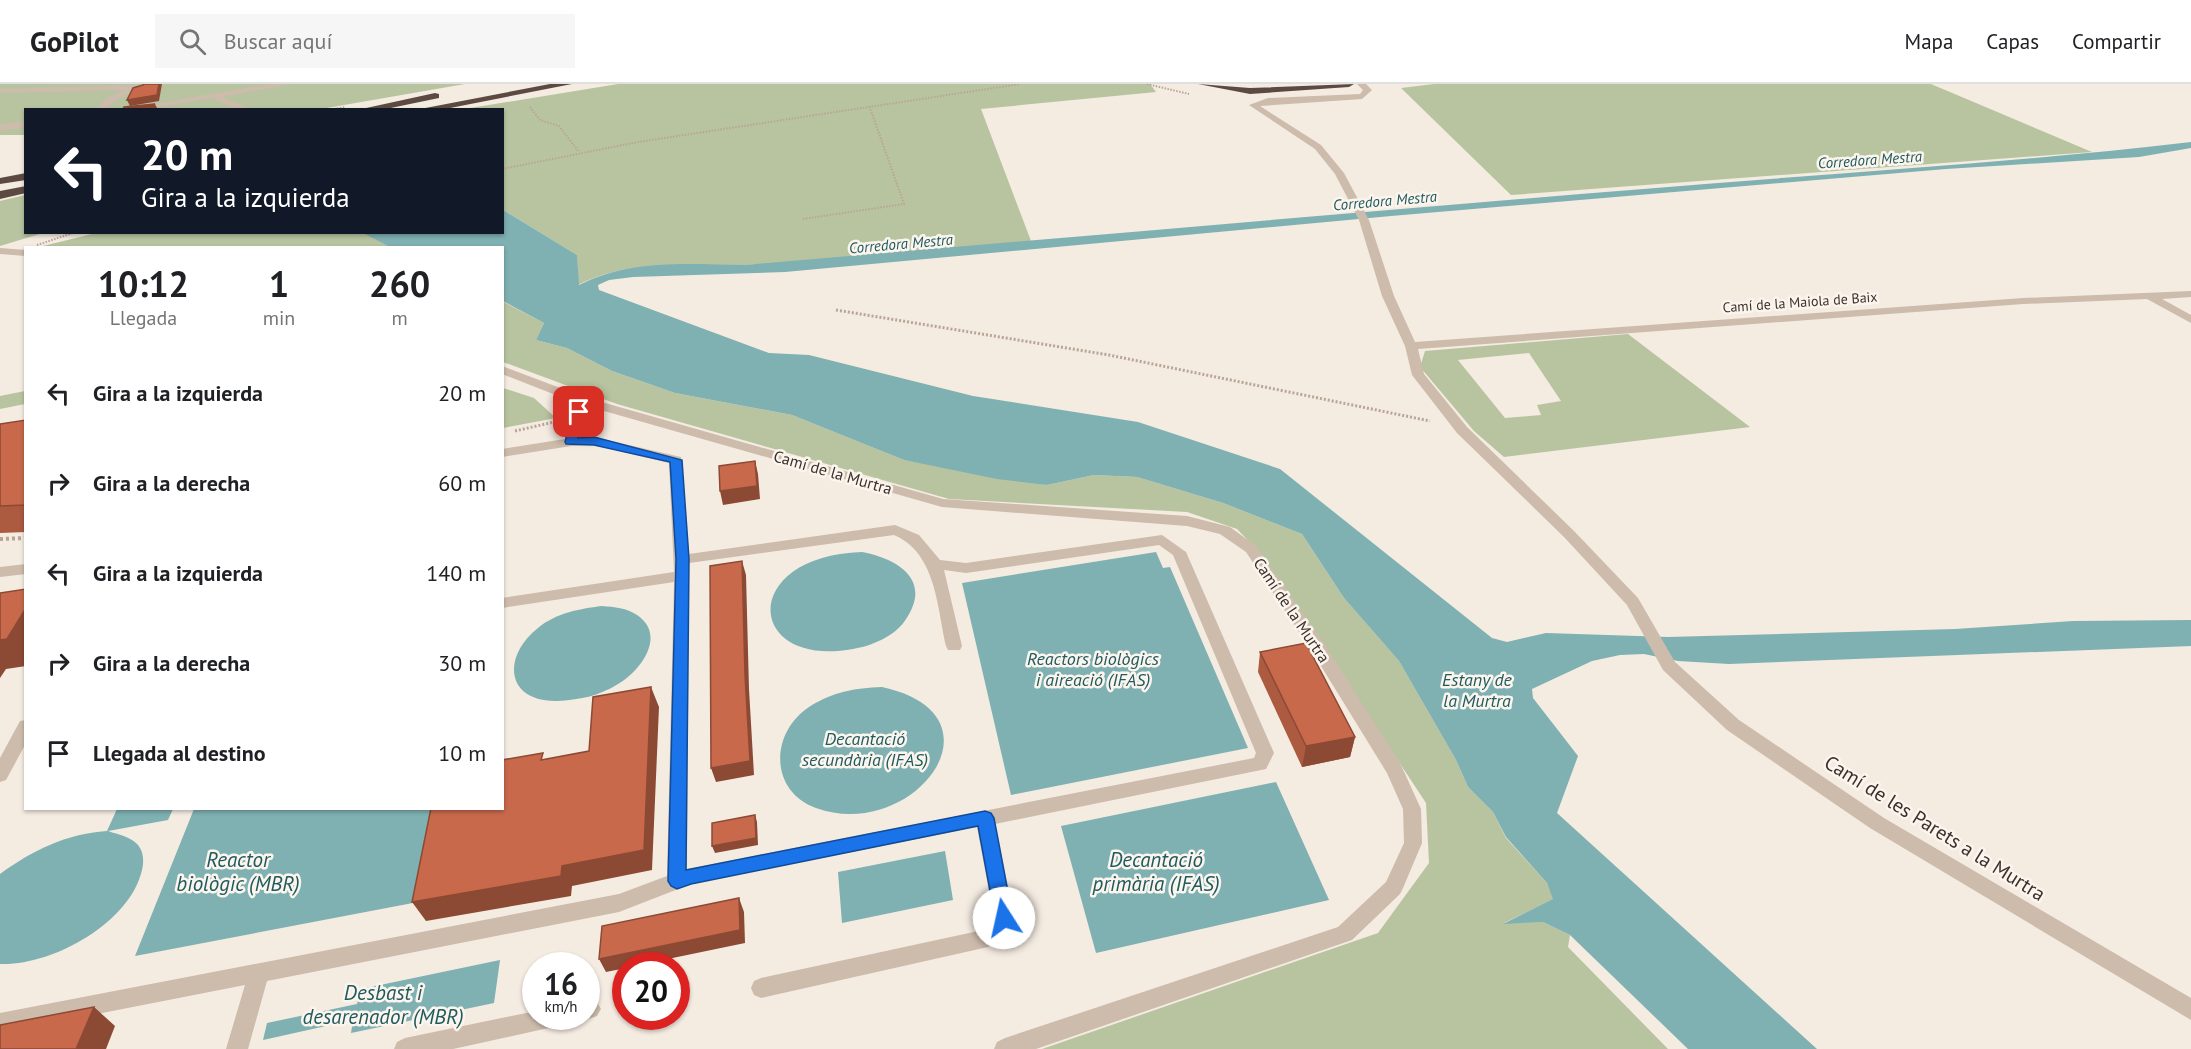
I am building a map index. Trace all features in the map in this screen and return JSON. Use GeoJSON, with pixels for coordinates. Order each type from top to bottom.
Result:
{"type":"FeatureCollection","features":[{"type":"Feature","properties":{"kind":"highway"},"geometry":{"type":"LineString","coordinates":[[369,108],[508,84]]}},
{"type":"Feature","properties":{"kind":"highway"},"geometry":{"type":"LineString","coordinates":[[431,108],[567,84]]}},
{"type":"Feature","properties":{"kind":"highway"},"geometry":{"type":"LineString","coordinates":[[1203,84],[1250,91],[1349,84]]}},
{"type":"Feature","properties":{"kind":"highway"},"geometry":{"type":"LineString","coordinates":[[0,181],[24,176]]}},
{"type":"Feature","properties":{"kind":"highway"},"geometry":{"type":"LineString","coordinates":[[0,195],[24,189]]}},
{"type":"Feature","properties":{"kind":"street"},"geometry":{"type":"LineString","coordinates":[[135,108],[286,84]]}},
{"type":"Feature","properties":{"kind":"street"},"geometry":{"type":"LineString","coordinates":[[1361,84],[1368,90],[1362,96],[1268,101],[1253,105],[1318,147],[1340,173],[1361,215],[1388,296],[1411,346],[1418,375],[1458,425]]}},
{"type":"Feature","properties":{"kind":"street"},"geometry":{"type":"LineString","coordinates":[[0,91],[146,85]]}},
{"type":"Feature","properties":{"kind":"street"},"geometry":{"type":"LineString","coordinates":[[102,108],[111,99],[146,85]]}},
{"type":"Feature","properties":{"kind":"street"},"geometry":{"type":"LineString","coordinates":[[215,96],[218,100],[242,108]]}},
{"type":"Feature","properties":{"kind":"street"},"geometry":{"type":"LineString","coordinates":[[0,128],[24,124]]}},
{"type":"Feature","properties":{"kind":"street"},"geometry":{"type":"LineString","coordinates":[[0,251],[24,253]]}},
{"type":"Feature","properties":{"kind":"street","name":"Camí de la Maiola de Baix"},"geometry":{"type":"LineString","coordinates":[[1411,346],[2023,301],[2191,294]]}},
{"type":"Feature","properties":{"kind":"street"},"geometry":{"type":"LineString","coordinates":[[2150,296],[2191,320]]}},
{"type":"Feature","properties":{"kind":"street","name":"Camí de la Murtra"},"geometry":{"type":"LineString","coordinates":[[504,371],[580,406],[942,503],[1187,521],[1225,530],[1251,549],[1319,649],[1395,770],[1412,809],[1413,843],[1393,888],[1345,934],[1005,1049]]}},
{"type":"Feature","properties":{"kind":"street"},"geometry":{"type":"LineString","coordinates":[[571,442],[580,406]]}},
{"type":"Feature","properties":{"kind":"street","name":"Camí de les Parets a la Murtra"},"geometry":{"type":"LineString","coordinates":[[1458,425],[1569,534],[1633,602],[1669,666],[1733,725],[1877,823],[2191,1011]]}},
{"type":"Feature","properties":{"kind":"street"},"geometry":{"type":"LineString","coordinates":[[504,453],[571,442],[594,441],[676,460],[682,567],[677,881]]}},
{"type":"Feature","properties":{"kind":"street"},"geometry":{"type":"LineString","coordinates":[[504,603],[682,567],[714,557],[895,530],[914,538],[935,564],[954,646]]}},
{"type":"Feature","properties":{"kind":"street"},"geometry":{"type":"LineString","coordinates":[[0,1023],[619,903],[690,876],[1260,764],[1265,753],[1179,552],[1162,540],[966,568],[935,564]]}},
{"type":"Feature","properties":{"kind":"street"},"geometry":{"type":"LineString","coordinates":[[0,572],[24,569]]}},
{"type":"Feature","properties":{"kind":"street"},"geometry":{"type":"LineString","coordinates":[[0,775],[24,730]]}},
{"type":"Feature","properties":{"kind":"street"},"geometry":{"type":"LineString","coordinates":[[761,988],[988,938],[1000,930],[1004,918],[985,818]]}},
{"type":"Feature","properties":{"kind":"street"},"geometry":{"type":"LineString","coordinates":[[237,1049],[259,973]]}},
{"type":"Feature","properties":{"kind":"street"},"geometry":{"type":"LineString","coordinates":[[405,1049],[522,1024]]}},
{"type":"Feature","properties":{"kind":"path"},"geometry":{"type":"LineString","coordinates":[[504,169],[579,152],[869,105],[1020,84]]}},
{"type":"Feature","properties":{"kind":"path"},"geometry":{"type":"LineString","coordinates":[[803,219],[904,204],[869,105]]}},
{"type":"Feature","properties":{"kind":"path"},"geometry":{"type":"LineString","coordinates":[[524,108],[530,107],[540,120],[560,126],[579,152]]}},
{"type":"Feature","properties":{"kind":"path"},"geometry":{"type":"LineString","coordinates":[[36,246],[70,234]]}},
{"type":"Feature","properties":{"kind":"path"},"geometry":{"type":"LineString","coordinates":[[836,310],[1109,355],[1458,425]]}},
{"type":"Feature","properties":{"kind":"path"},"geometry":{"type":"LineString","coordinates":[[514,431],[558,421],[580,406]]}},
{"type":"Feature","properties":{"kind":"path"},"geometry":{"type":"LineString","coordinates":[[0,539],[24,538]]}},
{"type":"Feature","properties":{"kind":"green space"},"geometry":{"type":"Polygon","coordinates":[[[0,84],[465,84],[327,108],[24,108],[24,135],[0,135],[0,84]]]}},
{"type":"Feature","properties":{"kind":"green space"},"geometry":{"type":"Polygon","coordinates":[[[618,84],[1150,84],[1156,92],[981,109],[1031,241],[780,263],[639,267],[598,276],[578,285],[577,255],[504,211],[504,108],[470,108],[618,84]]]}},
{"type":"Feature","properties":{"kind":"green space"},"geometry":{"type":"Polygon","coordinates":[[[1434,84],[1931,84],[2092,152],[1511,195],[1401,88],[1434,84]]]}},
{"type":"Feature","properties":{"kind":"green space"},"geometry":{"type":"Polygon","coordinates":[[[24,195],[24,234],[40,234],[0,246],[0,201],[24,195]]]}},
{"type":"Feature","properties":{"kind":"green space"},"geometry":{"type":"Polygon","coordinates":[[[92,234],[367,234],[388,246],[43,246],[92,234]]]}},
{"type":"Feature","properties":{"kind":"green space"},"geometry":{"type":"Polygon","coordinates":[[[504,302],[544,323],[536,340],[567,348],[612,371],[675,393],[792,415],[904,460],[1047,485],[1094,475],[1137,477],[1223,503],[1302,534],[1344,598],[1399,661],[1456,760],[1468,787],[1493,812],[1506,838],[1547,883],[1554,899],[1504,923],[1543,922],[1570,935],[1568,947],[1668,1049],[1042,1049],[1378,933],[1429,863],[1426,803],[1263,556],[1237,529],[1187,512],[949,499],[617,404],[504,362],[504,302]]]}},
{"type":"Feature","properties":{"kind":"green space"},"geometry":{"type":"Polygon","coordinates":[[[1628,334],[1750,427],[1504,457],[1474,431],[1420,367],[1425,351],[1628,334]],[[1529,353],[1458,360],[1505,418],[1541,415],[1537,405],[1561,401],[1529,353]]]}},
{"type":"Feature","properties":{"kind":"green space"},"geometry":{"type":"Polygon","coordinates":[[[504,388],[534,398],[556,418],[504,428],[504,388]]]}},
{"type":"Feature","properties":{"kind":"green space"},"geometry":{"type":"Polygon","coordinates":[[[24,391],[24,404],[0,409],[0,396],[24,391]]]}},
{"type":"Feature","properties":{"kind":"water","name":"Estany de la Murtra"},"geometry":{"type":"Polygon","coordinates":[[[2191,142],[2191,148],[2139,157],[1946,169],[1391,216],[785,272],[633,277],[609,280],[598,285],[599,290],[769,353],[809,355],[973,396],[1138,422],[1280,469],[1492,638],[1507,642],[1546,633],[1668,637],[1955,629],[2073,621],[2191,620],[2191,646],[1729,664],[1678,661],[1644,654],[1620,655],[1592,661],[1532,689],[1533,698],[1578,756],[1557,813],[1817,1049],[1688,1049],[1570,935],[1543,922],[1503,924],[1553,899],[1547,883],[1506,837],[1493,812],[1468,787],[1456,760],[1399,661],[1344,598],[1302,534],[1223,503],[1137,477],[1094,475],[1047,485],[997,479],[904,460],[792,415],[675,393],[612,371],[567,348],[536,340],[544,323],[504,302],[504,246],[388,246],[365,234],[504,234],[504,211],[577,255],[579,285],[618,271],[659,265],[743,265],[2121,150],[2191,142]]]}},
{"type":"Feature","properties":{"kind":"water"},"geometry":{"type":"Polygon","coordinates":[[[862,552],[876,555],[899,566],[914,584],[915,595],[912,608],[904,622],[881,640],[853,649],[817,651],[791,643],[776,628],[770,610],[776,590],[793,572],[822,558],[862,552]]]}},
{"type":"Feature","properties":{"kind":"water","name":"Reactors biològics i aireació (IFAS)"},"geometry":{"type":"Polygon","coordinates":[[[1156,552],[1163,568],[1170,567],[1248,748],[1011,795],[962,583],[1156,552]]]}},
{"type":"Feature","properties":{"kind":"water"},"geometry":{"type":"Polygon","coordinates":[[[602,606],[629,611],[646,623],[650,632],[650,642],[642,662],[635,671],[611,688],[581,698],[557,701],[540,699],[527,694],[519,686],[514,675],[514,664],[518,651],[526,639],[545,623],[560,615],[602,606]]]}},
{"type":"Feature","properties":{"kind":"water","name":"Decantació secundària (IFAS)"},"geometry":{"type":"Polygon","coordinates":[[[882,687],[920,702],[940,723],[943,747],[934,771],[914,792],[885,808],[852,814],[816,808],[801,800],[790,789],[783,775],[780,761],[787,731],[796,718],[809,707],[835,694],[862,688],[882,687]]]}},
{"type":"Feature","properties":{"kind":"water","name":"Decantació primària (IFAS)"},"geometry":{"type":"Polygon","coordinates":[[[1276,782],[1329,900],[1096,953],[1061,826],[1276,782]]]}},
{"type":"Feature","properties":{"kind":"water"},"geometry":{"type":"Polygon","coordinates":[[[117,810],[173,810],[168,820],[108,831],[134,841],[141,850],[143,864],[135,889],[106,924],[86,938],[42,958],[21,963],[0,964],[0,874],[50,845],[78,836],[107,831],[117,810]]]}},
{"type":"Feature","properties":{"kind":"water","name":"Reactor biològic (MBR)"},"geometry":{"type":"Polygon","coordinates":[[[194,810],[438,810],[418,902],[135,956],[194,810]]]}},
{"type":"Feature","properties":{"kind":"water"},"geometry":{"type":"Polygon","coordinates":[[[945,851],[953,900],[842,923],[838,872],[945,851]]]}},
{"type":"Feature","properties":{"kind":"water","name":"Desbast i desarenador (MBR)"},"geometry":{"type":"Polygon","coordinates":[[[500,960],[494,1003],[351,1033],[353,1020],[263,1040],[267,1023],[357,1004],[361,989],[500,960]]]}},
{"type":"Feature","properties":{"kind":"building"},"geometry":{"type":"Polygon","coordinates":[[[143,84],[159,84],[157,95],[127,100],[133,88],[143,84]]]}},
{"type":"Feature","properties":{"kind":"building"},"geometry":{"type":"Polygon","coordinates":[[[155,104],[129,108],[124,107],[155,104]]]}},
{"type":"Feature","properties":{"kind":"building"},"geometry":{"type":"Polygon","coordinates":[[[24,420],[24,505],[0,506],[0,424],[24,420]]]}},
{"type":"Feature","properties":{"kind":"building"},"geometry":{"type":"Polygon","coordinates":[[[755,461],[757,486],[720,491],[719,466],[755,461]]]}},
{"type":"Feature","properties":{"kind":"building"},"geometry":{"type":"Polygon","coordinates":[[[742,561],[750,761],[711,768],[710,566],[742,561]]]}},
{"type":"Feature","properties":{"kind":"building"},"geometry":{"type":"Polygon","coordinates":[[[24,589],[24,611],[7,639],[0,640],[0,593],[24,589]]]}},
{"type":"Feature","properties":{"kind":"building"},"geometry":{"type":"Polygon","coordinates":[[[1306,643],[1355,737],[1306,746],[1260,652],[1306,643]]]}},
{"type":"Feature","properties":{"kind":"building"},"geometry":{"type":"Polygon","coordinates":[[[651,687],[644,850],[562,866],[561,876],[412,902],[431,810],[504,810],[504,760],[543,753],[541,760],[589,751],[593,697],[651,687]]]}},
{"type":"Feature","properties":{"kind":"building"},"geometry":{"type":"Polygon","coordinates":[[[755,815],[756,838],[712,846],[712,823],[755,815]]]}},
{"type":"Feature","properties":{"kind":"building"},"geometry":{"type":"Polygon","coordinates":[[[739,898],[740,930],[633,952],[612,952],[612,956],[600,959],[602,926],[739,898]]]}},
{"type":"Feature","properties":{"kind":"building"},"geometry":{"type":"Polygon","coordinates":[[[94,1007],[76,1049],[0,1049],[0,1025],[94,1007]]]}},
{"type":"Feature","properties":{"kind":"route"},"geometry":{"type":"LineString","coordinates":[[579,412],[573,426],[571,442],[594,441],[676,460],[682,559],[677,881],[690,876],[985,818],[1004,918]]}},
{"type":"Feature","properties":{"kind":"water label","name":"Corredora Mestra"},"geometry":{"type":"Point","coordinates":[1870,160]}},
{"type":"Feature","properties":{"kind":"water label","name":"Corredora Mestra"},"geometry":{"type":"Point","coordinates":[1385,201]}},
{"type":"Feature","properties":{"kind":"water label","name":"Corredora Mestra"},"geometry":{"type":"Point","coordinates":[901,244]}}]}
